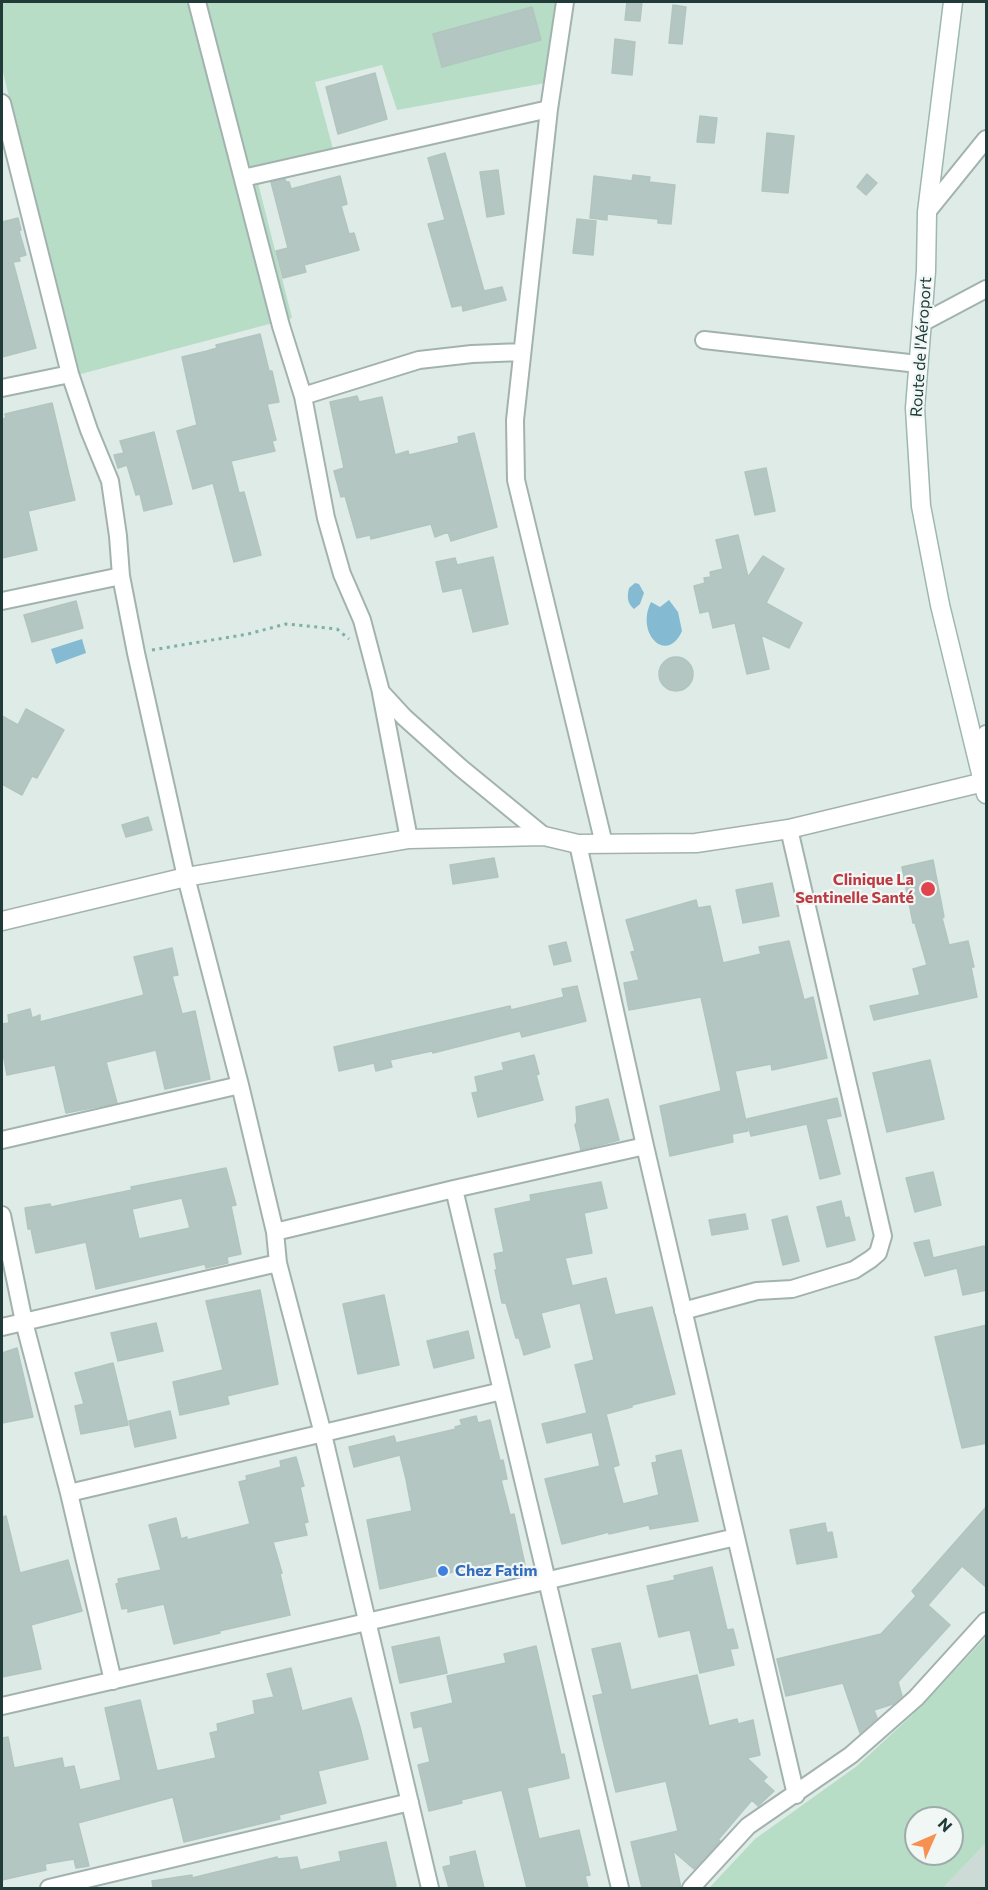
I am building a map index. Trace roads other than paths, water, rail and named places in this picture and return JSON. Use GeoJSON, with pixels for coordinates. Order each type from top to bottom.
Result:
{"type":"FeatureCollection","features":[{"type":"Feature","properties":{"kind":"street"},"geometry":{"type":"LineString","coordinates":[[197,2],[281,326],[303,396],[326,518],[342,574],[362,620],[381,692],[409,840]]}},
{"type":"Feature","properties":{"kind":"street"},"geometry":{"type":"LineString","coordinates":[[565,2],[549,110],[515,420],[516,480],[604,844]]}},
{"type":"Feature","properties":{"kind":"street","name":"Route de l'Aéroport"},"geometry":{"type":"LineString","coordinates":[[953,2],[927,212],[915,408],[921,506],[940,605],[985,788]]}},
{"type":"Feature","properties":{"kind":"street"},"geometry":{"type":"LineString","coordinates":[[2,103],[70,374],[89,430],[110,481],[121,576],[186,877],[240,1085],[275,1232],[278,1263],[323,1434],[430,1888]]}},
{"type":"Feature","properties":{"kind":"street"},"geometry":{"type":"LineString","coordinates":[[243,178],[549,110]]}},
{"type":"Feature","properties":{"kind":"street"},"geometry":{"type":"LineString","coordinates":[[927,212],[987,139]]}},
{"type":"Feature","properties":{"kind":"street"},"geometry":{"type":"LineString","coordinates":[[922,323],[987,289]]}},
{"type":"Feature","properties":{"kind":"street"},"geometry":{"type":"LineString","coordinates":[[704,340],[918,364]]}},
{"type":"Feature","properties":{"kind":"street"},"geometry":{"type":"LineString","coordinates":[[303,396],[419,360],[472,354],[522,352]]}},
{"type":"Feature","properties":{"kind":"street"},"geometry":{"type":"LineString","coordinates":[[2,388],[70,374]]}},
{"type":"Feature","properties":{"kind":"street"},"geometry":{"type":"LineString","coordinates":[[2,601],[121,576]]}},
{"type":"Feature","properties":{"kind":"street"},"geometry":{"type":"LineString","coordinates":[[381,692],[404,717],[460,768],[544,836]]}},
{"type":"Feature","properties":{"kind":"street"},"geometry":{"type":"LineString","coordinates":[[976,751],[987,734]]}},
{"type":"Feature","properties":{"kind":"street"},"geometry":{"type":"LineString","coordinates":[[2,921],[186,877],[409,840],[544,836],[578,844],[696,843],[789,829],[985,788]]}},
{"type":"Feature","properties":{"kind":"street"},"geometry":{"type":"LineString","coordinates":[[683,1311],[757,1291],[792,1289],[854,1270],[871,1259],[882,1244],[883,1236],[789,829]]}},
{"type":"Feature","properties":{"kind":"street"},"geometry":{"type":"LineString","coordinates":[[578,844],[645,1146],[796,1795]]}},
{"type":"Feature","properties":{"kind":"street"},"geometry":{"type":"LineString","coordinates":[[2,1140],[240,1085]]}},
{"type":"Feature","properties":{"kind":"street"},"geometry":{"type":"LineString","coordinates":[[275,1232],[645,1146]]}},
{"type":"Feature","properties":{"kind":"street"},"geometry":{"type":"LineString","coordinates":[[454,1189],[620,1888]]}},
{"type":"Feature","properties":{"kind":"street"},"geometry":{"type":"LineString","coordinates":[[2,1215],[24,1322],[69,1493],[113,1681]]}},
{"type":"Feature","properties":{"kind":"street"},"geometry":{"type":"LineString","coordinates":[[2,1327],[278,1263]]}},
{"type":"Feature","properties":{"kind":"street"},"geometry":{"type":"LineString","coordinates":[[69,1493],[502,1391]]}},
{"type":"Feature","properties":{"kind":"street"},"geometry":{"type":"LineString","coordinates":[[2,1706],[736,1537]]}},
{"type":"Feature","properties":{"kind":"street"},"geometry":{"type":"LineString","coordinates":[[691,1888],[748,1826],[851,1755],[916,1698],[987,1621]]}},
{"type":"Feature","properties":{"kind":"street"},"geometry":{"type":"LineString","coordinates":[[49,1888],[410,1802]]}},
{"type":"Feature","properties":{"kind":"water"},"geometry":{"type":"Polygon","coordinates":[[[635,583],[639,584],[644,593],[640,604],[634,609],[629,602],[628,594],[629,588],[635,583]]]}},
{"type":"Feature","properties":{"kind":"water"},"geometry":{"type":"Polygon","coordinates":[[[669,600],[678,612],[682,631],[676,641],[669,645],[661,645],[650,634],[647,614],[651,602],[660,607],[669,600]]]}},
{"type":"Feature","properties":{"kind":"water"},"geometry":{"type":"Polygon","coordinates":[[[82,639],[86,653],[56,664],[51,649],[82,639]]]}},
{"type":"Feature","properties":{"kind":"place","name":"Clinique La Sentinelle Santé"},"geometry":{"type":"Point","coordinates":[928,889]}},
{"type":"Feature","properties":{"kind":"place","name":"Chez Fatim"},"geometry":{"type":"Point","coordinates":[443,1571]}}]}
